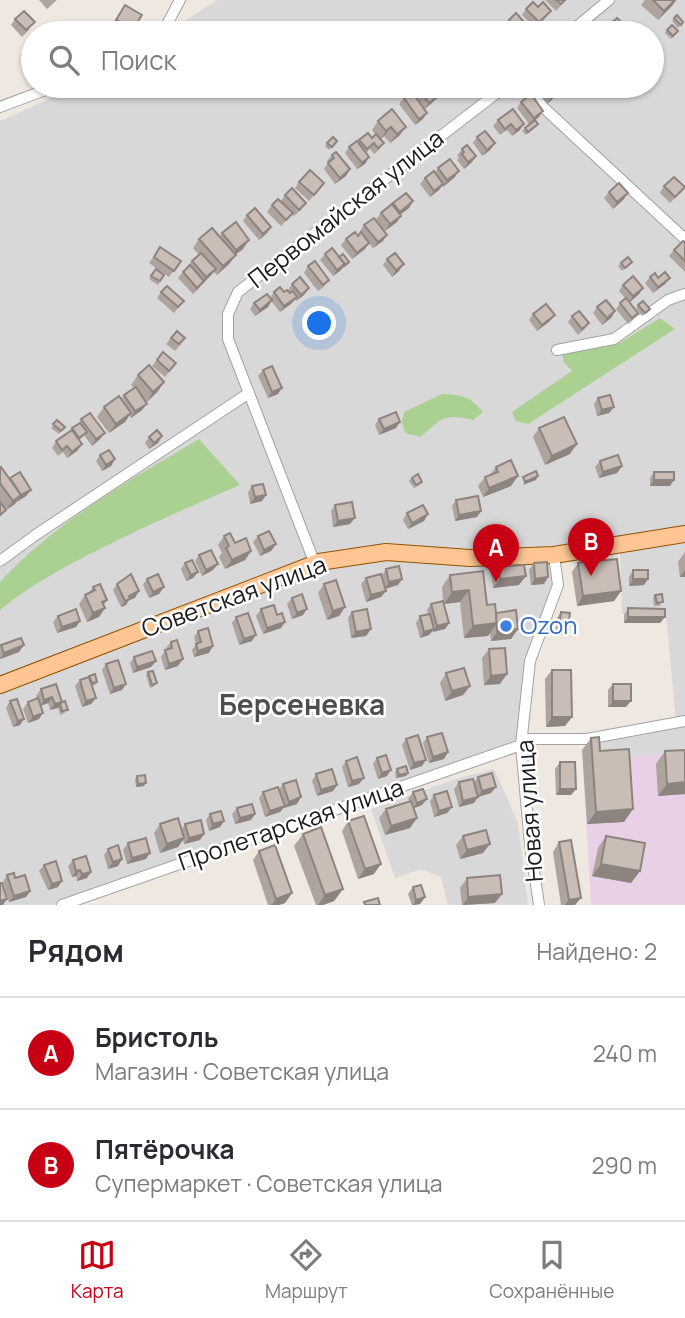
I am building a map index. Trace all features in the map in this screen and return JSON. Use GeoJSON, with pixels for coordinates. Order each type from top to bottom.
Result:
{"type":"FeatureCollection","features":[{"type":"Feature","properties":{"kind":"main road","name":"Советская улица"},"geometry":{"type":"LineString","coordinates":[[0,685],[316,564],[386,552],[470,558],[554,555],[685,534]]}},
{"type":"Feature","properties":{"kind":"street"},"geometry":{"type":"LineString","coordinates":[[168,21],[180,0]]}},
{"type":"Feature","properties":{"kind":"street"},"geometry":{"type":"LineString","coordinates":[[584,21],[609,0]]}},
{"type":"Feature","properties":{"kind":"street"},"geometry":{"type":"LineString","coordinates":[[0,107],[24,98]]}},
{"type":"Feature","properties":{"kind":"street","name":"Первомайская улица"},"geometry":{"type":"LineString","coordinates":[[316,564],[228,339],[228,314],[238,292],[490,98]]}},
{"type":"Feature","properties":{"kind":"street"},"geometry":{"type":"LineString","coordinates":[[535,98],[685,239]]}},
{"type":"Feature","properties":{"kind":"street"},"geometry":{"type":"LineString","coordinates":[[557,349],[614,339],[668,300],[685,294]]}},
{"type":"Feature","properties":{"kind":"street"},"geometry":{"type":"LineString","coordinates":[[0,562],[37,534],[249,393]]}},
{"type":"Feature","properties":{"kind":"street","name":"Новая улица"},"geometry":{"type":"LineString","coordinates":[[538,905],[522,742],[530,661],[558,585],[554,555]]}},
{"type":"Feature","properties":{"kind":"street","name":"Пролетарская улица"},"geometry":{"type":"LineString","coordinates":[[62,905],[522,742],[587,739],[685,721]]}},
{"type":"Feature","properties":{"kind":"shaded area"},"geometry":{"type":"Polygon","coordinates":[[[217,0],[685,0],[685,527],[553,548],[309,560],[0,676],[0,121],[51,98],[664,98],[664,21],[185,21],[217,0]]]}},
{"type":"Feature","properties":{"kind":"shaded area"},"geometry":{"type":"Polygon","coordinates":[[[685,538],[685,750],[594,763],[593,733],[676,720],[666,615],[622,614],[620,553],[628,548],[685,538]]]}},
{"type":"Feature","properties":{"kind":"shaded area"},"geometry":{"type":"Polygon","coordinates":[[[358,559],[548,560],[553,585],[526,659],[516,745],[57,905],[0,905],[0,689],[321,567],[358,559]]]}},
{"type":"Feature","properties":{"kind":"shaded area"},"geometry":{"type":"Polygon","coordinates":[[[685,750],[685,905],[591,905],[583,764],[685,750]]]}},
{"type":"Feature","properties":{"kind":"shaded area"},"geometry":{"type":"Polygon","coordinates":[[[494,769],[518,823],[528,905],[448,905],[441,877],[421,869],[395,878],[371,809],[456,779],[494,769]]]}},
{"type":"Feature","properties":{"kind":"green space"},"geometry":{"type":"Polygon","coordinates":[[[660,318],[675,329],[528,424],[516,421],[512,412],[572,371],[563,361],[563,354],[620,343],[660,318]]]}},
{"type":"Feature","properties":{"kind":"green space"},"geometry":{"type":"Polygon","coordinates":[[[442,394],[465,397],[483,412],[473,420],[456,417],[444,419],[421,437],[405,433],[402,422],[404,412],[442,394]]]}},
{"type":"Feature","properties":{"kind":"green space"},"geometry":{"type":"Polygon","coordinates":[[[199,439],[240,485],[82,558],[30,588],[0,610],[0,582],[45,540],[94,503],[199,439]]]}},
{"type":"Feature","properties":{"kind":"building"},"geometry":{"type":"Polygon","coordinates":[[[653,0],[675,0],[664,11],[653,0]]]}},
{"type":"Feature","properties":{"kind":"building"},"geometry":{"type":"Polygon","coordinates":[[[533,2],[538,7],[543,2],[551,11],[538,21],[526,9],[533,2]]]}},
{"type":"Feature","properties":{"kind":"building"},"geometry":{"type":"Polygon","coordinates":[[[125,5],[142,15],[138,21],[116,20],[125,5]]]}},
{"type":"Feature","properties":{"kind":"building"},"geometry":{"type":"Polygon","coordinates":[[[24,11],[34,21],[21,21],[21,25],[15,19],[24,11]]]}},
{"type":"Feature","properties":{"kind":"building"},"geometry":{"type":"Polygon","coordinates":[[[516,13],[523,21],[510,21],[516,13]]]}},
{"type":"Feature","properties":{"kind":"building"},"geometry":{"type":"Polygon","coordinates":[[[677,15],[683,22],[681,25],[674,18],[677,15]]]}},
{"type":"Feature","properties":{"kind":"building"},"geometry":{"type":"Polygon","coordinates":[[[672,25],[678,31],[673,36],[667,30],[672,25]]]}},
{"type":"Feature","properties":{"kind":"building"},"geometry":{"type":"Polygon","coordinates":[[[404,98],[416,98],[427,113],[419,119],[404,98]]]}},
{"type":"Feature","properties":{"kind":"building"},"geometry":{"type":"Polygon","coordinates":[[[526,98],[534,98],[543,111],[534,118],[521,102],[526,98]]]}},
{"type":"Feature","properties":{"kind":"building"},"geometry":{"type":"Polygon","coordinates":[[[392,109],[406,127],[397,134],[391,127],[386,131],[378,121],[392,109]]]}},
{"type":"Feature","properties":{"kind":"building"},"geometry":{"type":"Polygon","coordinates":[[[513,109],[524,124],[516,130],[511,124],[505,129],[498,120],[513,109]]]}},
{"type":"Feature","properties":{"kind":"building"},"geometry":{"type":"Polygon","coordinates":[[[535,120],[538,124],[528,132],[525,128],[535,120]]]}},
{"type":"Feature","properties":{"kind":"building"},"geometry":{"type":"Polygon","coordinates":[[[485,131],[495,143],[487,150],[477,137],[485,131]]]}},
{"type":"Feature","properties":{"kind":"building"},"geometry":{"type":"Polygon","coordinates":[[[368,133],[372,138],[376,134],[384,143],[378,148],[374,143],[367,149],[359,140],[368,133]]]}},
{"type":"Feature","properties":{"kind":"building"},"geometry":{"type":"Polygon","coordinates":[[[333,137],[337,141],[332,147],[327,143],[333,137]]]}},
{"type":"Feature","properties":{"kind":"building"},"geometry":{"type":"Polygon","coordinates":[[[357,141],[369,157],[362,163],[349,147],[357,141]]]}},
{"type":"Feature","properties":{"kind":"building"},"geometry":{"type":"Polygon","coordinates":[[[467,145],[476,156],[468,162],[462,154],[462,149],[467,145]]]}},
{"type":"Feature","properties":{"kind":"building"},"geometry":{"type":"Polygon","coordinates":[[[336,152],[350,169],[340,178],[328,163],[336,152]]]}},
{"type":"Feature","properties":{"kind":"building"},"geometry":{"type":"Polygon","coordinates":[[[450,159],[459,171],[447,180],[438,168],[450,159]]]}},
{"type":"Feature","properties":{"kind":"building"},"geometry":{"type":"Polygon","coordinates":[[[310,170],[324,183],[314,195],[299,182],[310,170]]]}},
{"type":"Feature","properties":{"kind":"building"},"geometry":{"type":"Polygon","coordinates":[[[434,171],[443,184],[434,191],[425,178],[434,171]]]}},
{"type":"Feature","properties":{"kind":"building"},"geometry":{"type":"Polygon","coordinates":[[[674,177],[685,187],[675,197],[664,186],[674,177]]]}},
{"type":"Feature","properties":{"kind":"building"},"geometry":{"type":"Polygon","coordinates":[[[619,183],[628,193],[617,202],[609,192],[619,183]]]}},
{"type":"Feature","properties":{"kind":"building"},"geometry":{"type":"Polygon","coordinates":[[[292,188],[306,203],[299,210],[285,195],[292,188]]]}},
{"type":"Feature","properties":{"kind":"building"},"geometry":{"type":"Polygon","coordinates":[[[406,193],[413,201],[400,212],[393,203],[406,193]]]}},
{"type":"Feature","properties":{"kind":"building"},"geometry":{"type":"Polygon","coordinates":[[[278,199],[293,213],[286,220],[272,205],[278,199]]]}},
{"type":"Feature","properties":{"kind":"building"},"geometry":{"type":"Polygon","coordinates":[[[392,204],[401,216],[390,224],[381,213],[392,204]]]}},
{"type":"Feature","properties":{"kind":"building"},"geometry":{"type":"Polygon","coordinates":[[[255,208],[271,227],[263,234],[247,215],[255,208]]]}},
{"type":"Feature","properties":{"kind":"building"},"geometry":{"type":"Polygon","coordinates":[[[374,218],[387,235],[378,242],[364,225],[374,218]]]}},
{"type":"Feature","properties":{"kind":"building"},"geometry":{"type":"Polygon","coordinates":[[[236,222],[249,240],[236,250],[222,233],[236,222]]]}},
{"type":"Feature","properties":{"kind":"building"},"geometry":{"type":"Polygon","coordinates":[[[212,228],[236,255],[223,266],[199,239],[212,228]]]}},
{"type":"Feature","properties":{"kind":"building"},"geometry":{"type":"Polygon","coordinates":[[[355,232],[358,236],[361,232],[369,243],[357,253],[346,239],[355,232]]]}},
{"type":"Feature","properties":{"kind":"building"},"geometry":{"type":"Polygon","coordinates":[[[685,242],[685,261],[674,250],[685,242]]]}},
{"type":"Feature","properties":{"kind":"building"},"geometry":{"type":"Polygon","coordinates":[[[160,247],[181,261],[174,271],[154,257],[160,247]]]}},
{"type":"Feature","properties":{"kind":"building"},"geometry":{"type":"Polygon","coordinates":[[[332,248],[345,264],[337,270],[325,254],[332,248]]]}},
{"type":"Feature","properties":{"kind":"building"},"geometry":{"type":"Polygon","coordinates":[[[201,253],[216,269],[206,277],[192,261],[201,253]]]}},
{"type":"Feature","properties":{"kind":"building"},"geometry":{"type":"Polygon","coordinates":[[[395,253],[404,264],[396,270],[387,259],[395,253]]]}},
{"type":"Feature","properties":{"kind":"building"},"geometry":{"type":"Polygon","coordinates":[[[343,254],[349,262],[344,266],[339,257],[343,254]]]}},
{"type":"Feature","properties":{"kind":"building"},"geometry":{"type":"Polygon","coordinates":[[[628,257],[632,262],[625,268],[621,263],[628,257]]]}},
{"type":"Feature","properties":{"kind":"building"},"geometry":{"type":"Polygon","coordinates":[[[315,261],[329,280],[323,285],[308,266],[315,261]]]}},
{"type":"Feature","properties":{"kind":"building"},"geometry":{"type":"Polygon","coordinates":[[[190,265],[204,281],[197,288],[183,272],[190,265]]]}},
{"type":"Feature","properties":{"kind":"building"},"geometry":{"type":"Polygon","coordinates":[[[156,269],[164,275],[160,281],[151,276],[156,269]]]}},
{"type":"Feature","properties":{"kind":"building"},"geometry":{"type":"Polygon","coordinates":[[[665,272],[670,278],[658,287],[650,277],[655,273],[658,278],[665,272]]]}},
{"type":"Feature","properties":{"kind":"building"},"geometry":{"type":"Polygon","coordinates":[[[633,276],[643,288],[633,296],[623,285],[633,276]]]}},
{"type":"Feature","properties":{"kind":"building"},"geometry":{"type":"Polygon","coordinates":[[[300,277],[309,288],[301,295],[292,284],[300,277]]]}},
{"type":"Feature","properties":{"kind":"building"},"geometry":{"type":"Polygon","coordinates":[[[167,286],[184,301],[178,307],[161,292],[167,286]]]}},
{"type":"Feature","properties":{"kind":"building"},"geometry":{"type":"Polygon","coordinates":[[[280,287],[284,292],[293,291],[297,297],[284,306],[274,292],[280,287]]]}},
{"type":"Feature","properties":{"kind":"building"},"geometry":{"type":"Polygon","coordinates":[[[267,294],[272,300],[260,310],[254,303],[267,294]]]}},
{"type":"Feature","properties":{"kind":"building"},"geometry":{"type":"Polygon","coordinates":[[[626,298],[638,313],[632,318],[620,303],[626,298]]]}},
{"type":"Feature","properties":{"kind":"building"},"geometry":{"type":"Polygon","coordinates":[[[606,300],[615,311],[607,318],[597,307],[606,300]]]}},
{"type":"Feature","properties":{"kind":"building"},"geometry":{"type":"Polygon","coordinates":[[[643,301],[650,309],[645,313],[638,305],[643,301]]]}},
{"type":"Feature","properties":{"kind":"building"},"geometry":{"type":"Polygon","coordinates":[[[546,304],[555,315],[542,325],[533,314],[546,304]]]}},
{"type":"Feature","properties":{"kind":"building"},"geometry":{"type":"Polygon","coordinates":[[[579,311],[589,323],[582,329],[572,316],[579,311]]]}},
{"type":"Feature","properties":{"kind":"building"},"geometry":{"type":"Polygon","coordinates":[[[177,331],[185,338],[179,344],[171,338],[177,331]]]}},
{"type":"Feature","properties":{"kind":"building"},"geometry":{"type":"Polygon","coordinates":[[[163,352],[176,363],[169,371],[157,360],[163,352]]]}},
{"type":"Feature","properties":{"kind":"building"},"geometry":{"type":"Polygon","coordinates":[[[149,365],[164,382],[153,392],[138,375],[149,365]]]}},
{"type":"Feature","properties":{"kind":"building"},"geometry":{"type":"Polygon","coordinates":[[[272,366],[282,388],[272,392],[263,370],[272,366]]]}},
{"type":"Feature","properties":{"kind":"building"},"geometry":{"type":"Polygon","coordinates":[[[136,387],[147,404],[135,411],[124,395],[136,387]]]}},
{"type":"Feature","properties":{"kind":"building"},"geometry":{"type":"Polygon","coordinates":[[[610,395],[614,407],[602,410],[598,398],[610,395]]]}},
{"type":"Feature","properties":{"kind":"building"},"geometry":{"type":"Polygon","coordinates":[[[119,396],[131,413],[116,424],[104,407],[119,396]]]}},
{"type":"Feature","properties":{"kind":"building"},"geometry":{"type":"Polygon","coordinates":[[[396,412],[400,422],[384,429],[379,419],[396,412]]]}},
{"type":"Feature","properties":{"kind":"building"},"geometry":{"type":"Polygon","coordinates":[[[90,413],[105,433],[96,439],[81,419],[90,413]]]}},
{"type":"Feature","properties":{"kind":"building"},"geometry":{"type":"Polygon","coordinates":[[[564,417],[577,444],[552,456],[539,428],[564,417]]]}},
{"type":"Feature","properties":{"kind":"building"},"geometry":{"type":"Polygon","coordinates":[[[57,420],[65,427],[61,431],[53,424],[57,420]]]}},
{"type":"Feature","properties":{"kind":"building"},"geometry":{"type":"Polygon","coordinates":[[[80,423],[87,432],[79,438],[72,428],[80,423]]]}},
{"type":"Feature","properties":{"kind":"building"},"geometry":{"type":"Polygon","coordinates":[[[72,430],[82,444],[72,452],[67,446],[62,450],[56,441],[72,430]]]}},
{"type":"Feature","properties":{"kind":"building"},"geometry":{"type":"Polygon","coordinates":[[[157,430],[162,436],[154,443],[149,437],[157,430]]]}},
{"type":"Feature","properties":{"kind":"building"},"geometry":{"type":"Polygon","coordinates":[[[109,450],[115,459],[106,465],[100,455],[109,450]]]}},
{"type":"Feature","properties":{"kind":"building"},"geometry":{"type":"Polygon","coordinates":[[[618,455],[622,466],[603,472],[600,461],[618,455]]]}},
{"type":"Feature","properties":{"kind":"building"},"geometry":{"type":"Polygon","coordinates":[[[511,460],[518,476],[489,488],[485,477],[498,472],[496,467],[511,460]]]}},
{"type":"Feature","properties":{"kind":"building"},"geometry":{"type":"Polygon","coordinates":[[[1,467],[21,495],[13,501],[0,483],[1,467]]]}},
{"type":"Feature","properties":{"kind":"building"},"geometry":{"type":"Polygon","coordinates":[[[536,471],[538,476],[525,482],[523,477],[536,471]]]}},
{"type":"Feature","properties":{"kind":"building"},"geometry":{"type":"Polygon","coordinates":[[[20,472],[31,490],[21,495],[10,478],[20,472]]]}},
{"type":"Feature","properties":{"kind":"building"},"geometry":{"type":"Polygon","coordinates":[[[654,472],[674,472],[674,480],[654,480],[654,472]]]}},
{"type":"Feature","properties":{"kind":"building"},"geometry":{"type":"Polygon","coordinates":[[[418,474],[422,482],[416,485],[412,478],[418,474]]]}},
{"type":"Feature","properties":{"kind":"building"},"geometry":{"type":"Polygon","coordinates":[[[263,484],[266,495],[255,497],[252,486],[263,484]]]}},
{"type":"Feature","properties":{"kind":"building"},"geometry":{"type":"Polygon","coordinates":[[[478,496],[481,511],[459,515],[456,500],[478,496]]]}},
{"type":"Feature","properties":{"kind":"building"},"geometry":{"type":"Polygon","coordinates":[[[0,502],[6,510],[0,515],[0,502]]]}},
{"type":"Feature","properties":{"kind":"building"},"geometry":{"type":"Polygon","coordinates":[[[352,502],[355,518],[338,521],[335,505],[352,502]]]}},
{"type":"Feature","properties":{"kind":"building"},"geometry":{"type":"Polygon","coordinates":[[[423,505],[428,514],[412,523],[407,513],[423,505]]]}},
{"type":"Feature","properties":{"kind":"building"},"geometry":{"type":"Polygon","coordinates":[[[269,531],[276,544],[264,550],[258,536],[269,531]]]}},
{"type":"Feature","properties":{"kind":"building"},"geometry":{"type":"Polygon","coordinates":[[[230,533],[235,543],[246,538],[251,551],[232,560],[224,536],[230,533]]]}},
{"type":"Feature","properties":{"kind":"building"},"geometry":{"type":"Polygon","coordinates":[[[211,550],[218,564],[206,570],[199,555],[211,550]]]}},
{"type":"Feature","properties":{"kind":"building"},"geometry":{"type":"Polygon","coordinates":[[[617,559],[621,591],[583,596],[578,563],[617,559]]]}},
{"type":"Feature","properties":{"kind":"building"},"geometry":{"type":"Polygon","coordinates":[[[192,560],[198,572],[191,575],[185,563],[192,560]]]}},
{"type":"Feature","properties":{"kind":"building"},"geometry":{"type":"Polygon","coordinates":[[[508,560],[509,566],[524,565],[526,576],[500,579],[498,561],[508,560]]]}},
{"type":"Feature","properties":{"kind":"building"},"geometry":{"type":"Polygon","coordinates":[[[547,562],[548,577],[535,579],[534,563],[547,562]]]}},
{"type":"Feature","properties":{"kind":"building"},"geometry":{"type":"Polygon","coordinates":[[[399,566],[402,579],[389,582],[386,569],[399,566]]]}},
{"type":"Feature","properties":{"kind":"building"},"geometry":{"type":"Polygon","coordinates":[[[633,570],[648,570],[648,579],[633,579],[633,570]]]}},
{"type":"Feature","properties":{"kind":"building"},"geometry":{"type":"Polygon","coordinates":[[[483,571],[487,605],[495,604],[497,623],[473,626],[469,590],[452,592],[450,575],[483,571]]]}},
{"type":"Feature","properties":{"kind":"building"},"geometry":{"type":"Polygon","coordinates":[[[131,574],[139,591],[125,601],[117,584],[131,574]]]}},
{"type":"Feature","properties":{"kind":"building"},"geometry":{"type":"Polygon","coordinates":[[[158,574],[164,587],[153,592],[147,579],[158,574]]]}},
{"type":"Feature","properties":{"kind":"building"},"geometry":{"type":"Polygon","coordinates":[[[381,574],[386,591],[371,595],[366,578],[381,574]]]}},
{"type":"Feature","properties":{"kind":"building"},"geometry":{"type":"Polygon","coordinates":[[[336,580],[345,607],[333,611],[324,584],[336,580]]]}},
{"type":"Feature","properties":{"kind":"building"},"geometry":{"type":"Polygon","coordinates":[[[100,584],[107,600],[102,602],[105,608],[93,613],[85,595],[100,584]]]}},
{"type":"Feature","properties":{"kind":"building"},"geometry":{"type":"Polygon","coordinates":[[[302,594],[307,609],[297,613],[292,598],[302,594]]]}},
{"type":"Feature","properties":{"kind":"building"},"geometry":{"type":"Polygon","coordinates":[[[662,594],[663,602],[657,603],[655,595],[662,594]]]}},
{"type":"Feature","properties":{"kind":"building"},"geometry":{"type":"Polygon","coordinates":[[[443,601],[449,623],[437,626],[431,604],[443,601]]]}},
{"type":"Feature","properties":{"kind":"building"},"geometry":{"type":"Polygon","coordinates":[[[274,605],[277,615],[282,613],[285,622],[267,628],[261,609],[274,605]]]}},
{"type":"Feature","properties":{"kind":"building"},"geometry":{"type":"Polygon","coordinates":[[[628,608],[665,609],[665,617],[628,617],[628,608]]]}},
{"type":"Feature","properties":{"kind":"building"},"geometry":{"type":"Polygon","coordinates":[[[76,609],[80,621],[62,627],[58,616],[76,609]]]}},
{"type":"Feature","properties":{"kind":"building"},"geometry":{"type":"Polygon","coordinates":[[[367,609],[371,629],[356,632],[352,612],[367,609]]]}},
{"type":"Feature","properties":{"kind":"building"},"geometry":{"type":"Polygon","coordinates":[[[516,610],[518,629],[497,632],[496,613],[516,610]]]}},
{"type":"Feature","properties":{"kind":"building"},"geometry":{"type":"Polygon","coordinates":[[[561,612],[570,613],[568,628],[559,627],[561,612]]]}},
{"type":"Feature","properties":{"kind":"building"},"geometry":{"type":"Polygon","coordinates":[[[248,613],[256,635],[244,639],[236,617],[248,613]]]}},
{"type":"Feature","properties":{"kind":"building"},"geometry":{"type":"Polygon","coordinates":[[[430,614],[434,629],[424,632],[420,616],[430,614]]]}},
{"type":"Feature","properties":{"kind":"building"},"geometry":{"type":"Polygon","coordinates":[[[208,628],[213,646],[198,651],[196,644],[201,642],[198,631],[208,628]]]}},
{"type":"Feature","properties":{"kind":"building"},"geometry":{"type":"Polygon","coordinates":[[[21,638],[24,645],[4,653],[1,645],[21,638]]]}},
{"type":"Feature","properties":{"kind":"building"},"geometry":{"type":"Polygon","coordinates":[[[177,640],[183,659],[169,664],[165,650],[172,648],[171,642],[177,640]]]}},
{"type":"Feature","properties":{"kind":"building"},"geometry":{"type":"Polygon","coordinates":[[[505,648],[507,674],[491,676],[489,649],[505,648]]]}},
{"type":"Feature","properties":{"kind":"building"},"geometry":{"type":"Polygon","coordinates":[[[152,651],[156,661],[137,667],[134,657],[152,651]]]}},
{"type":"Feature","properties":{"kind":"building"},"geometry":{"type":"Polygon","coordinates":[[[118,660],[126,684],[114,688],[106,664],[118,660]]]}},
{"type":"Feature","properties":{"kind":"building"},"geometry":{"type":"Polygon","coordinates":[[[464,668],[470,686],[452,691],[446,673],[464,668]]]}},
{"type":"Feature","properties":{"kind":"building"},"geometry":{"type":"Polygon","coordinates":[[[552,670],[571,670],[572,717],[552,717],[552,670]]]}},
{"type":"Feature","properties":{"kind":"building"},"geometry":{"type":"Polygon","coordinates":[[[153,671],[157,683],[152,685],[148,672],[153,671]]]}},
{"type":"Feature","properties":{"kind":"building"},"geometry":{"type":"Polygon","coordinates":[[[95,674],[97,682],[92,683],[89,676],[95,674]]]}},
{"type":"Feature","properties":{"kind":"building"},"geometry":{"type":"Polygon","coordinates":[[[89,677],[96,698],[86,701],[80,680],[89,677]]]}},
{"type":"Feature","properties":{"kind":"building"},"geometry":{"type":"Polygon","coordinates":[[[56,684],[62,702],[55,704],[52,697],[44,700],[41,689],[56,684]]]}},
{"type":"Feature","properties":{"kind":"building"},"geometry":{"type":"Polygon","coordinates":[[[613,684],[631,684],[631,701],[613,701],[613,684]]]}},
{"type":"Feature","properties":{"kind":"building"},"geometry":{"type":"Polygon","coordinates":[[[38,698],[43,713],[33,717],[28,702],[38,698]]]}},
{"type":"Feature","properties":{"kind":"building"},"geometry":{"type":"Polygon","coordinates":[[[17,699],[24,719],[18,721],[10,701],[17,699]]]}},
{"type":"Feature","properties":{"kind":"building"},"geometry":{"type":"Polygon","coordinates":[[[65,701],[68,710],[62,711],[60,704],[65,701]]]}},
{"type":"Feature","properties":{"kind":"building"},"geometry":{"type":"Polygon","coordinates":[[[442,733],[448,752],[433,757],[427,737],[442,733]]]}},
{"type":"Feature","properties":{"kind":"building"},"geometry":{"type":"Polygon","coordinates":[[[418,735],[426,760],[414,763],[406,739],[418,735]]]}},
{"type":"Feature","properties":{"kind":"building"},"geometry":{"type":"Polygon","coordinates":[[[599,737],[600,751],[629,749],[633,809],[596,812],[591,738],[599,737]]]}},
{"type":"Feature","properties":{"kind":"building"},"geometry":{"type":"Polygon","coordinates":[[[685,750],[685,782],[667,784],[665,751],[685,750]]]}},
{"type":"Feature","properties":{"kind":"building"},"geometry":{"type":"Polygon","coordinates":[[[386,755],[391,770],[382,773],[377,758],[386,755]]]}},
{"type":"Feature","properties":{"kind":"building"},"geometry":{"type":"Polygon","coordinates":[[[357,757],[364,778],[352,781],[346,761],[357,757]]]}},
{"type":"Feature","properties":{"kind":"building"},"geometry":{"type":"Polygon","coordinates":[[[560,762],[575,762],[576,789],[560,789],[560,762]]]}},
{"type":"Feature","properties":{"kind":"building"},"geometry":{"type":"Polygon","coordinates":[[[406,766],[408,773],[399,775],[397,769],[406,766]]]}},
{"type":"Feature","properties":{"kind":"building"},"geometry":{"type":"Polygon","coordinates":[[[332,769],[337,785],[321,790],[316,774],[332,769]]]}},
{"type":"Feature","properties":{"kind":"building"},"geometry":{"type":"Polygon","coordinates":[[[492,773],[496,787],[482,791],[478,777],[492,773]]]}},
{"type":"Feature","properties":{"kind":"building"},"geometry":{"type":"Polygon","coordinates":[[[145,775],[146,783],[138,784],[137,776],[145,775]]]}},
{"type":"Feature","properties":{"kind":"building"},"geometry":{"type":"Polygon","coordinates":[[[473,779],[478,797],[463,801],[459,782],[473,779]]]}},
{"type":"Feature","properties":{"kind":"building"},"geometry":{"type":"Polygon","coordinates":[[[296,780],[301,797],[289,802],[283,784],[296,780]]]}},
{"type":"Feature","properties":{"kind":"building"},"geometry":{"type":"Polygon","coordinates":[[[278,787],[285,806],[270,811],[263,792],[278,787]]]}},
{"type":"Feature","properties":{"kind":"building"},"geometry":{"type":"Polygon","coordinates":[[[423,789],[427,799],[417,803],[413,792],[423,789]]]}},
{"type":"Feature","properties":{"kind":"building"},"geometry":{"type":"Polygon","coordinates":[[[447,791],[452,807],[439,811],[434,795],[447,791]]]}},
{"type":"Feature","properties":{"kind":"building"},"geometry":{"type":"Polygon","coordinates":[[[411,801],[417,818],[391,826],[386,809],[411,801]]]}},
{"type":"Feature","properties":{"kind":"building"},"geometry":{"type":"Polygon","coordinates":[[[252,804],[255,814],[240,818],[237,808],[252,804]]]}},
{"type":"Feature","properties":{"kind":"building"},"geometry":{"type":"Polygon","coordinates":[[[221,811],[224,821],[213,824],[210,814],[221,811]]]}},
{"type":"Feature","properties":{"kind":"building"},"geometry":{"type":"Polygon","coordinates":[[[364,816],[381,864],[365,869],[348,821],[364,816]]]}},
{"type":"Feature","properties":{"kind":"building"},"geometry":{"type":"Polygon","coordinates":[[[178,818],[184,838],[167,844],[160,824],[178,818]]]}},
{"type":"Feature","properties":{"kind":"building"},"geometry":{"type":"Polygon","coordinates":[[[201,820],[204,834],[189,838],[185,824],[201,820]]]}},
{"type":"Feature","properties":{"kind":"building"},"geometry":{"type":"Polygon","coordinates":[[[321,827],[343,889],[325,895],[303,834],[321,827]]]}},
{"type":"Feature","properties":{"kind":"building"},"geometry":{"type":"Polygon","coordinates":[[[486,830],[490,844],[467,850],[463,836],[486,830]]]}},
{"type":"Feature","properties":{"kind":"building"},"geometry":{"type":"Polygon","coordinates":[[[606,836],[645,843],[640,871],[601,864],[606,836]]]}},
{"type":"Feature","properties":{"kind":"building"},"geometry":{"type":"Polygon","coordinates":[[[146,838],[150,853],[132,858],[128,843],[146,838]]]}},
{"type":"Feature","properties":{"kind":"building"},"geometry":{"type":"Polygon","coordinates":[[[571,840],[581,898],[569,900],[559,842],[571,840]]]}},
{"type":"Feature","properties":{"kind":"building"},"geometry":{"type":"Polygon","coordinates":[[[118,845],[122,859],[113,862],[108,849],[118,845]]]}},
{"type":"Feature","properties":{"kind":"building"},"geometry":{"type":"Polygon","coordinates":[[[275,845],[292,893],[276,899],[259,851],[275,845]]]}},
{"type":"Feature","properties":{"kind":"building"},"geometry":{"type":"Polygon","coordinates":[[[86,856],[91,872],[82,874],[80,870],[76,871],[73,860],[86,856]]]}},
{"type":"Feature","properties":{"kind":"building"},"geometry":{"type":"Polygon","coordinates":[[[56,861],[62,881],[52,884],[44,865],[56,861]]]}},
{"type":"Feature","properties":{"kind":"building"},"geometry":{"type":"Polygon","coordinates":[[[14,873],[15,878],[25,875],[30,891],[14,896],[7,875],[14,873]]]}},
{"type":"Feature","properties":{"kind":"building"},"geometry":{"type":"Polygon","coordinates":[[[500,875],[502,894],[468,897],[467,878],[500,875]]]}},
{"type":"Feature","properties":{"kind":"building"},"geometry":{"type":"Polygon","coordinates":[[[0,883],[7,899],[0,901],[0,883]]]}},
{"type":"Feature","properties":{"kind":"building"},"geometry":{"type":"Polygon","coordinates":[[[421,885],[425,897],[416,900],[413,887],[421,885]]]}},
{"type":"Feature","properties":{"kind":"building"},"geometry":{"type":"Polygon","coordinates":[[[378,898],[380,905],[365,905],[364,902],[378,898]]]}},
{"type":"Feature","properties":{"kind":"place","name":"Пятёрочка"},"geometry":{"type":"Point","coordinates":[591,576]}},
{"type":"Feature","properties":{"kind":"place","name":"Бристоль"},"geometry":{"type":"Point","coordinates":[496,582]}},
{"type":"Feature","properties":{"kind":"place","name":"Ozon"},"geometry":{"type":"Point","coordinates":[506,626]}},
{"type":"Feature","properties":{"kind":"district","name":"Берсеневка"},"geometry":{"type":"Point","coordinates":[302,705]}}]}
